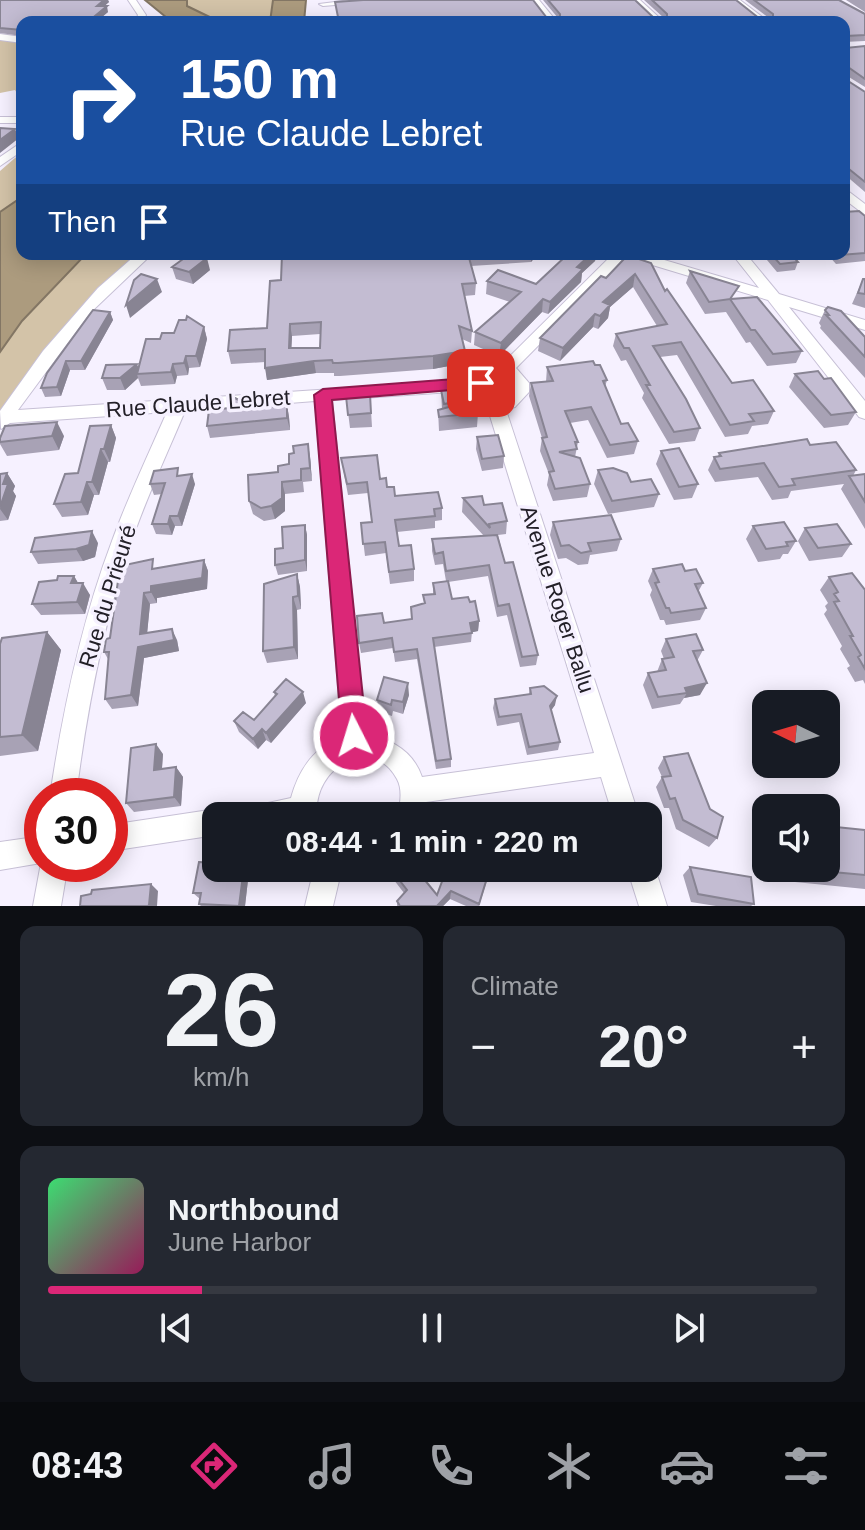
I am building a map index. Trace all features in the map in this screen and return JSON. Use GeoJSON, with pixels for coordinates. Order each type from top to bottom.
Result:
{"type":"FeatureCollection","features":[{"type":"Feature","properties":{"kind":"street"},"geometry":{"type":"LineString","coordinates":[[322,6],[392,0]]}},
{"type":"Feature","properties":{"kind":"street"},"geometry":{"type":"LineString","coordinates":[[535,0],[548,16]]}},
{"type":"Feature","properties":{"kind":"street"},"geometry":{"type":"LineString","coordinates":[[635,0],[653,16]]}},
{"type":"Feature","properties":{"kind":"street"},"geometry":{"type":"LineString","coordinates":[[735,0],[757,16]]}},
{"type":"Feature","properties":{"kind":"street"},"geometry":{"type":"LineString","coordinates":[[0,163],[16,150]]}},
{"type":"Feature","properties":{"kind":"street"},"geometry":{"type":"LineString","coordinates":[[850,197],[865,211]]}},
{"type":"Feature","properties":{"kind":"street"},"geometry":{"type":"LineString","coordinates":[[3,421],[51,352],[96,296],[138,260]]}},
{"type":"Feature","properties":{"kind":"street"},"geometry":{"type":"LineString","coordinates":[[507,368],[615,260]]}},
{"type":"Feature","properties":{"kind":"street"},"geometry":{"type":"LineString","coordinates":[[650,260],[865,325]]}},
{"type":"Feature","properties":{"kind":"street"},"geometry":{"type":"LineString","coordinates":[[744,260],[865,413]]}},
{"type":"Feature","properties":{"kind":"street"},"geometry":{"type":"LineString","coordinates":[[460,384],[463,375],[476,367],[507,368],[519,379],[521,392],[509,403],[496,406]]}},
{"type":"Feature","properties":{"kind":"street","name":"Rue Claude Lebret"},"geometry":{"type":"LineString","coordinates":[[3,421],[179,404],[486,384]]}},
{"type":"Feature","properties":{"kind":"street","name":"Avenue Roger Ballu"},"geometry":{"type":"LineString","coordinates":[[486,384],[490,386],[622,802]]}},
{"type":"Feature","properties":{"kind":"street"},"geometry":{"type":"LineString","coordinates":[[323,395],[355,745]]}},
{"type":"Feature","properties":{"kind":"street","name":"Rue du Prieuré"},"geometry":{"type":"LineString","coordinates":[[66,778],[80,683],[115,560],[179,404]]}},
{"type":"Feature","properties":{"kind":"street"},"geometry":{"type":"LineString","coordinates":[[304,802],[305,791],[324,760],[339,750],[355,745],[371,745],[386,751],[409,774],[412,802]]}},
{"type":"Feature","properties":{"kind":"street"},"geometry":{"type":"LineString","coordinates":[[417,802],[610,763]]}},
{"type":"Feature","properties":{"kind":"street"},"geometry":{"type":"LineString","coordinates":[[128,835],[202,824]]}},
{"type":"Feature","properties":{"kind":"street"},"geometry":{"type":"LineString","coordinates":[[0,856],[24,852]]}},
{"type":"Feature","properties":{"kind":"street"},"geometry":{"type":"LineString","coordinates":[[47,906],[51,882]]}},
{"type":"Feature","properties":{"kind":"street"},"geometry":{"type":"LineString","coordinates":[[319,906],[325,882]]}},
{"type":"Feature","properties":{"kind":"street"},"geometry":{"type":"LineString","coordinates":[[645,882],[653,906]]}},
{"type":"Feature","properties":{"kind":"shaded area"},"geometry":{"type":"Polygon","coordinates":[[[145,0],[187,0],[187,6],[208,16],[165,16],[145,0]]]}},
{"type":"Feature","properties":{"kind":"shaded area"},"geometry":{"type":"Polygon","coordinates":[[[187,0],[273,0],[271,16],[204,16],[186,6],[187,0]]]}},
{"type":"Feature","properties":{"kind":"shaded area"},"geometry":{"type":"Polygon","coordinates":[[[273,0],[306,0],[305,16],[271,16],[273,0]]]}},
{"type":"Feature","properties":{"kind":"shaded area"},"geometry":{"type":"Polygon","coordinates":[[[0,40],[16,42],[16,92],[0,93],[0,40]]]}},
{"type":"Feature","properties":{"kind":"shaded area"},"geometry":{"type":"Polygon","coordinates":[[[16,157],[16,201],[0,212],[0,171],[16,157]]]}},
{"type":"Feature","properties":{"kind":"shaded area"},"geometry":{"type":"Polygon","coordinates":[[[16,201],[16,260],[80,260],[22,321],[0,352],[0,212],[16,201]]]}},
{"type":"Feature","properties":{"kind":"shaded area"},"geometry":{"type":"Polygon","coordinates":[[[66,260],[134,260],[90,297],[0,417],[0,339],[66,260]]]}},
{"type":"Feature","properties":{"kind":"building"},"geometry":{"type":"Polygon","coordinates":[[[0,0],[104,0],[97,6],[107,6],[95,16],[16,16],[16,29],[0,28],[0,0]]]}},
{"type":"Feature","properties":{"kind":"building"},"geometry":{"type":"Polygon","coordinates":[[[533,0],[545,16],[338,16],[335,2],[533,0]]]}},
{"type":"Feature","properties":{"kind":"building"},"geometry":{"type":"Polygon","coordinates":[[[548,0],[635,0],[652,16],[560,16],[548,0]]]}},
{"type":"Feature","properties":{"kind":"building"},"geometry":{"type":"Polygon","coordinates":[[[652,0],[736,0],[756,16],[667,16],[652,0]]]}},
{"type":"Feature","properties":{"kind":"building"},"geometry":{"type":"Polygon","coordinates":[[[754,0],[839,0],[865,14],[865,35],[850,36],[850,16],[773,16],[754,0]]]}},
{"type":"Feature","properties":{"kind":"building"},"geometry":{"type":"Polygon","coordinates":[[[865,46],[865,79],[850,68],[850,48],[865,46]]]}},
{"type":"Feature","properties":{"kind":"building"},"geometry":{"type":"Polygon","coordinates":[[[850,82],[865,92],[865,182],[850,170],[850,82]]]}},
{"type":"Feature","properties":{"kind":"building"},"geometry":{"type":"Polygon","coordinates":[[[0,128],[15,129],[0,140],[0,128]]]}},
{"type":"Feature","properties":{"kind":"building"},"geometry":{"type":"Polygon","coordinates":[[[859,211],[865,216],[865,253],[850,254],[850,212],[859,211]]]}},
{"type":"Feature","properties":{"kind":"building"},"geometry":{"type":"Polygon","coordinates":[[[182,260],[204,260],[189,272],[172,267],[182,260]]]}},
{"type":"Feature","properties":{"kind":"building"},"geometry":{"type":"Polygon","coordinates":[[[282,260],[470,260],[476,283],[462,284],[472,331],[459,326],[465,351],[338,363],[332,360],[314,361],[265,368],[265,349],[228,351],[230,330],[267,328],[270,281],[281,280],[282,260]],[[321,322],[290,324],[289,348],[320,348],[321,322]]]}},
{"type":"Feature","properties":{"kind":"building"},"geometry":{"type":"Polygon","coordinates":[[[562,260],[585,260],[577,267],[583,269],[550,302],[543,299],[501,343],[475,332],[521,292],[487,281],[498,270],[536,284],[562,260]]]}},
{"type":"Feature","properties":{"kind":"building"},"geometry":{"type":"Polygon","coordinates":[[[623,260],[651,263],[665,291],[667,289],[732,383],[753,380],[774,411],[749,414],[754,421],[730,425],[681,342],[653,346],[700,428],[674,432],[646,385],[650,385],[629,348],[624,348],[616,334],[667,324],[635,274],[603,302],[610,305],[600,316],[595,314],[563,348],[540,338],[601,276],[606,278],[623,260]]]}},
{"type":"Feature","properties":{"kind":"building"},"geometry":{"type":"Polygon","coordinates":[[[776,260],[798,262],[780,264],[776,260]]]}},
{"type":"Feature","properties":{"kind":"building"},"geometry":{"type":"Polygon","coordinates":[[[690,271],[739,286],[730,299],[709,302],[690,271]]]}},
{"type":"Feature","properties":{"kind":"building"},"geometry":{"type":"Polygon","coordinates":[[[141,274],[157,279],[126,305],[134,280],[141,274]]]}},
{"type":"Feature","properties":{"kind":"building"},"geometry":{"type":"Polygon","coordinates":[[[865,279],[865,294],[858,293],[865,279]]]}},
{"type":"Feature","properties":{"kind":"building"},"geometry":{"type":"Polygon","coordinates":[[[757,297],[802,351],[773,354],[755,330],[751,330],[730,299],[757,297]]]}},
{"type":"Feature","properties":{"kind":"building"},"geometry":{"type":"Polygon","coordinates":[[[828,307],[841,311],[865,337],[865,357],[826,315],[829,315],[825,310],[828,307]]]}},
{"type":"Feature","properties":{"kind":"building"},"geometry":{"type":"Polygon","coordinates":[[[93,310],[110,312],[81,361],[66,361],[57,387],[41,388],[47,373],[93,310]]]}},
{"type":"Feature","properties":{"kind":"building"},"geometry":{"type":"Polygon","coordinates":[[[187,316],[204,327],[196,356],[186,356],[184,363],[173,364],[171,372],[137,374],[146,339],[160,339],[162,333],[174,333],[179,320],[186,320],[187,316]]]}},
{"type":"Feature","properties":{"kind":"building"},"geometry":{"type":"Polygon","coordinates":[[[593,361],[595,365],[600,365],[607,380],[603,381],[621,424],[628,423],[638,441],[610,445],[591,407],[565,411],[578,442],[575,442],[577,449],[559,452],[580,458],[590,484],[555,489],[549,472],[554,471],[542,438],[547,437],[531,383],[553,381],[547,367],[593,361]]]}},
{"type":"Feature","properties":{"kind":"building"},"geometry":{"type":"Polygon","coordinates":[[[137,364],[120,378],[102,378],[106,365],[137,364]]]}},
{"type":"Feature","properties":{"kind":"building"},"geometry":{"type":"Polygon","coordinates":[[[818,371],[824,379],[831,378],[856,412],[831,415],[795,374],[818,371]]]}},
{"type":"Feature","properties":{"kind":"building"},"geometry":{"type":"Polygon","coordinates":[[[469,387],[478,413],[439,417],[438,410],[456,405],[455,402],[444,404],[441,390],[469,387]]]}},
{"type":"Feature","properties":{"kind":"building"},"geometry":{"type":"Polygon","coordinates":[[[370,394],[371,413],[348,415],[346,396],[370,394]]]}},
{"type":"Feature","properties":{"kind":"building"},"geometry":{"type":"Polygon","coordinates":[[[235,398],[254,408],[287,405],[287,418],[207,426],[209,410],[230,408],[235,398]]]}},
{"type":"Feature","properties":{"kind":"building"},"geometry":{"type":"Polygon","coordinates":[[[57,422],[52,436],[0,442],[5,426],[57,422]]]}},
{"type":"Feature","properties":{"kind":"building"},"geometry":{"type":"Polygon","coordinates":[[[111,425],[92,482],[87,482],[81,502],[54,504],[65,474],[78,473],[90,426],[111,425]]]}},
{"type":"Feature","properties":{"kind":"building"},"geometry":{"type":"Polygon","coordinates":[[[498,435],[504,456],[482,459],[477,437],[498,435]]]}},
{"type":"Feature","properties":{"kind":"building"},"geometry":{"type":"Polygon","coordinates":[[[807,439],[810,445],[836,442],[856,470],[792,479],[795,485],[779,487],[764,463],[720,469],[714,457],[721,456],[719,453],[807,439]]]}},
{"type":"Feature","properties":{"kind":"building"},"geometry":{"type":"Polygon","coordinates":[[[308,444],[310,468],[301,469],[301,480],[282,482],[282,498],[271,506],[261,508],[249,501],[248,475],[278,472],[278,466],[289,464],[289,454],[294,453],[293,446],[308,444]]]}},
{"type":"Feature","properties":{"kind":"building"},"geometry":{"type":"Polygon","coordinates":[[[679,448],[698,484],[679,487],[661,451],[679,448]]]}},
{"type":"Feature","properties":{"kind":"building"},"geometry":{"type":"Polygon","coordinates":[[[377,455],[380,479],[386,478],[387,487],[394,487],[395,496],[438,492],[442,508],[434,509],[435,516],[395,520],[399,546],[411,545],[414,569],[389,572],[385,542],[363,544],[361,523],[372,522],[367,482],[347,484],[341,458],[377,455]]]}},
{"type":"Feature","properties":{"kind":"building"},"geometry":{"type":"Polygon","coordinates":[[[178,468],[177,476],[192,474],[178,516],[170,516],[168,524],[152,524],[165,483],[150,484],[154,471],[178,468]]]}},
{"type":"Feature","properties":{"kind":"building"},"geometry":{"type":"Polygon","coordinates":[[[613,468],[627,473],[631,482],[651,479],[659,494],[612,501],[598,470],[613,468]]]}},
{"type":"Feature","properties":{"kind":"building"},"geometry":{"type":"Polygon","coordinates":[[[7,473],[3,484],[8,484],[0,507],[0,474],[7,473]]]}},
{"type":"Feature","properties":{"kind":"building"},"geometry":{"type":"Polygon","coordinates":[[[865,474],[865,502],[849,476],[865,474]]]}},
{"type":"Feature","properties":{"kind":"building"},"geometry":{"type":"Polygon","coordinates":[[[482,496],[484,505],[502,503],[507,521],[489,524],[490,528],[463,498],[482,496]]]}},
{"type":"Feature","properties":{"kind":"building"},"geometry":{"type":"Polygon","coordinates":[[[611,515],[621,539],[588,543],[591,551],[581,553],[569,545],[561,546],[553,522],[611,515]]]}},
{"type":"Feature","properties":{"kind":"building"},"geometry":{"type":"Polygon","coordinates":[[[784,522],[796,541],[786,542],[788,546],[766,549],[753,526],[784,522]]]}},
{"type":"Feature","properties":{"kind":"building"},"geometry":{"type":"Polygon","coordinates":[[[837,524],[851,544],[818,548],[805,528],[837,524]]]}},
{"type":"Feature","properties":{"kind":"building"},"geometry":{"type":"Polygon","coordinates":[[[305,525],[305,560],[275,565],[275,549],[283,548],[282,527],[305,525]]]}},
{"type":"Feature","properties":{"kind":"building"},"geometry":{"type":"Polygon","coordinates":[[[92,531],[89,545],[76,549],[31,552],[35,538],[92,531]]]}},
{"type":"Feature","properties":{"kind":"building"},"geometry":{"type":"Polygon","coordinates":[[[497,535],[505,563],[513,562],[538,655],[522,657],[509,604],[498,606],[489,565],[446,571],[443,552],[435,554],[432,539],[497,535]]]}},
{"type":"Feature","properties":{"kind":"building"},"geometry":{"type":"Polygon","coordinates":[[[153,559],[152,569],[204,560],[202,578],[151,586],[151,592],[144,593],[140,634],[172,629],[174,640],[138,647],[131,695],[105,699],[109,652],[104,652],[106,639],[110,638],[120,566],[153,559]]]}},
{"type":"Feature","properties":{"kind":"building"},"geometry":{"type":"Polygon","coordinates":[[[682,564],[685,571],[696,569],[703,583],[695,584],[706,608],[671,613],[655,583],[659,582],[653,569],[682,564]]]}},
{"type":"Feature","properties":{"kind":"building"},"geometry":{"type":"Polygon","coordinates":[[[852,573],[865,590],[865,669],[850,636],[853,636],[834,602],[839,601],[834,594],[838,592],[829,577],[852,573]]]}},
{"type":"Feature","properties":{"kind":"building"},"geometry":{"type":"Polygon","coordinates":[[[297,574],[298,596],[293,597],[294,647],[263,651],[264,584],[297,574]]]}},
{"type":"Feature","properties":{"kind":"building"},"geometry":{"type":"Polygon","coordinates":[[[58,576],[74,576],[71,583],[83,583],[77,602],[32,604],[39,582],[57,580],[58,576]]]}},
{"type":"Feature","properties":{"kind":"building"},"geometry":{"type":"Polygon","coordinates":[[[448,581],[452,599],[468,597],[470,602],[475,601],[479,621],[470,623],[472,633],[433,638],[451,759],[436,761],[417,649],[394,652],[392,638],[359,643],[357,616],[382,613],[384,623],[412,619],[411,607],[425,603],[423,595],[435,594],[433,583],[448,581]]]}},
{"type":"Feature","properties":{"kind":"building"},"geometry":{"type":"Polygon","coordinates":[[[47,632],[22,735],[0,737],[2,638],[47,632]]]}},
{"type":"Feature","properties":{"kind":"building"},"geometry":{"type":"Polygon","coordinates":[[[696,634],[703,650],[693,651],[707,683],[685,688],[687,693],[658,697],[648,673],[666,670],[662,659],[674,657],[666,639],[696,634]]]}},
{"type":"Feature","properties":{"kind":"building"},"geometry":{"type":"Polygon","coordinates":[[[384,677],[408,683],[403,702],[392,700],[391,705],[377,700],[384,677]]]}},
{"type":"Feature","properties":{"kind":"building"},"geometry":{"type":"Polygon","coordinates":[[[286,679],[303,692],[266,733],[262,729],[253,739],[234,721],[243,712],[254,720],[286,679]]]}},
{"type":"Feature","properties":{"kind":"building"},"geometry":{"type":"Polygon","coordinates":[[[544,686],[557,696],[550,706],[560,742],[529,747],[521,714],[499,717],[495,699],[531,694],[530,688],[544,686]]]}},
{"type":"Feature","properties":{"kind":"building"},"geometry":{"type":"Polygon","coordinates":[[[156,744],[154,770],[176,767],[174,797],[128,803],[131,748],[156,744]]]}},
{"type":"Feature","properties":{"kind":"building"},"geometry":{"type":"Polygon","coordinates":[[[688,753],[710,809],[723,817],[717,838],[683,820],[675,798],[670,799],[662,777],[671,776],[664,757],[688,753]]]}},
{"type":"Feature","properties":{"kind":"building"},"geometry":{"type":"Polygon","coordinates":[[[840,827],[865,830],[865,875],[840,873],[840,827]]]}},
{"type":"Feature","properties":{"kind":"building"},"geometry":{"type":"Polygon","coordinates":[[[199,862],[202,862],[202,882],[242,882],[239,906],[199,904],[201,893],[193,893],[199,862]]]}},
{"type":"Feature","properties":{"kind":"building"},"geometry":{"type":"Polygon","coordinates":[[[690,867],[751,877],[754,904],[698,894],[690,867]]]}},
{"type":"Feature","properties":{"kind":"building"},"geometry":{"type":"Polygon","coordinates":[[[401,882],[426,882],[437,895],[442,882],[486,882],[479,904],[451,891],[437,906],[400,906],[397,901],[407,890],[401,882]]]}},
{"type":"Feature","properties":{"kind":"building"},"geometry":{"type":"Polygon","coordinates":[[[151,884],[148,906],[80,906],[81,896],[91,894],[92,890],[151,884]]]}},
{"type":"Feature","properties":{"kind":"route"},"geometry":{"type":"LineString","coordinates":[[354,736],[323,395],[481,383]]}}]}
